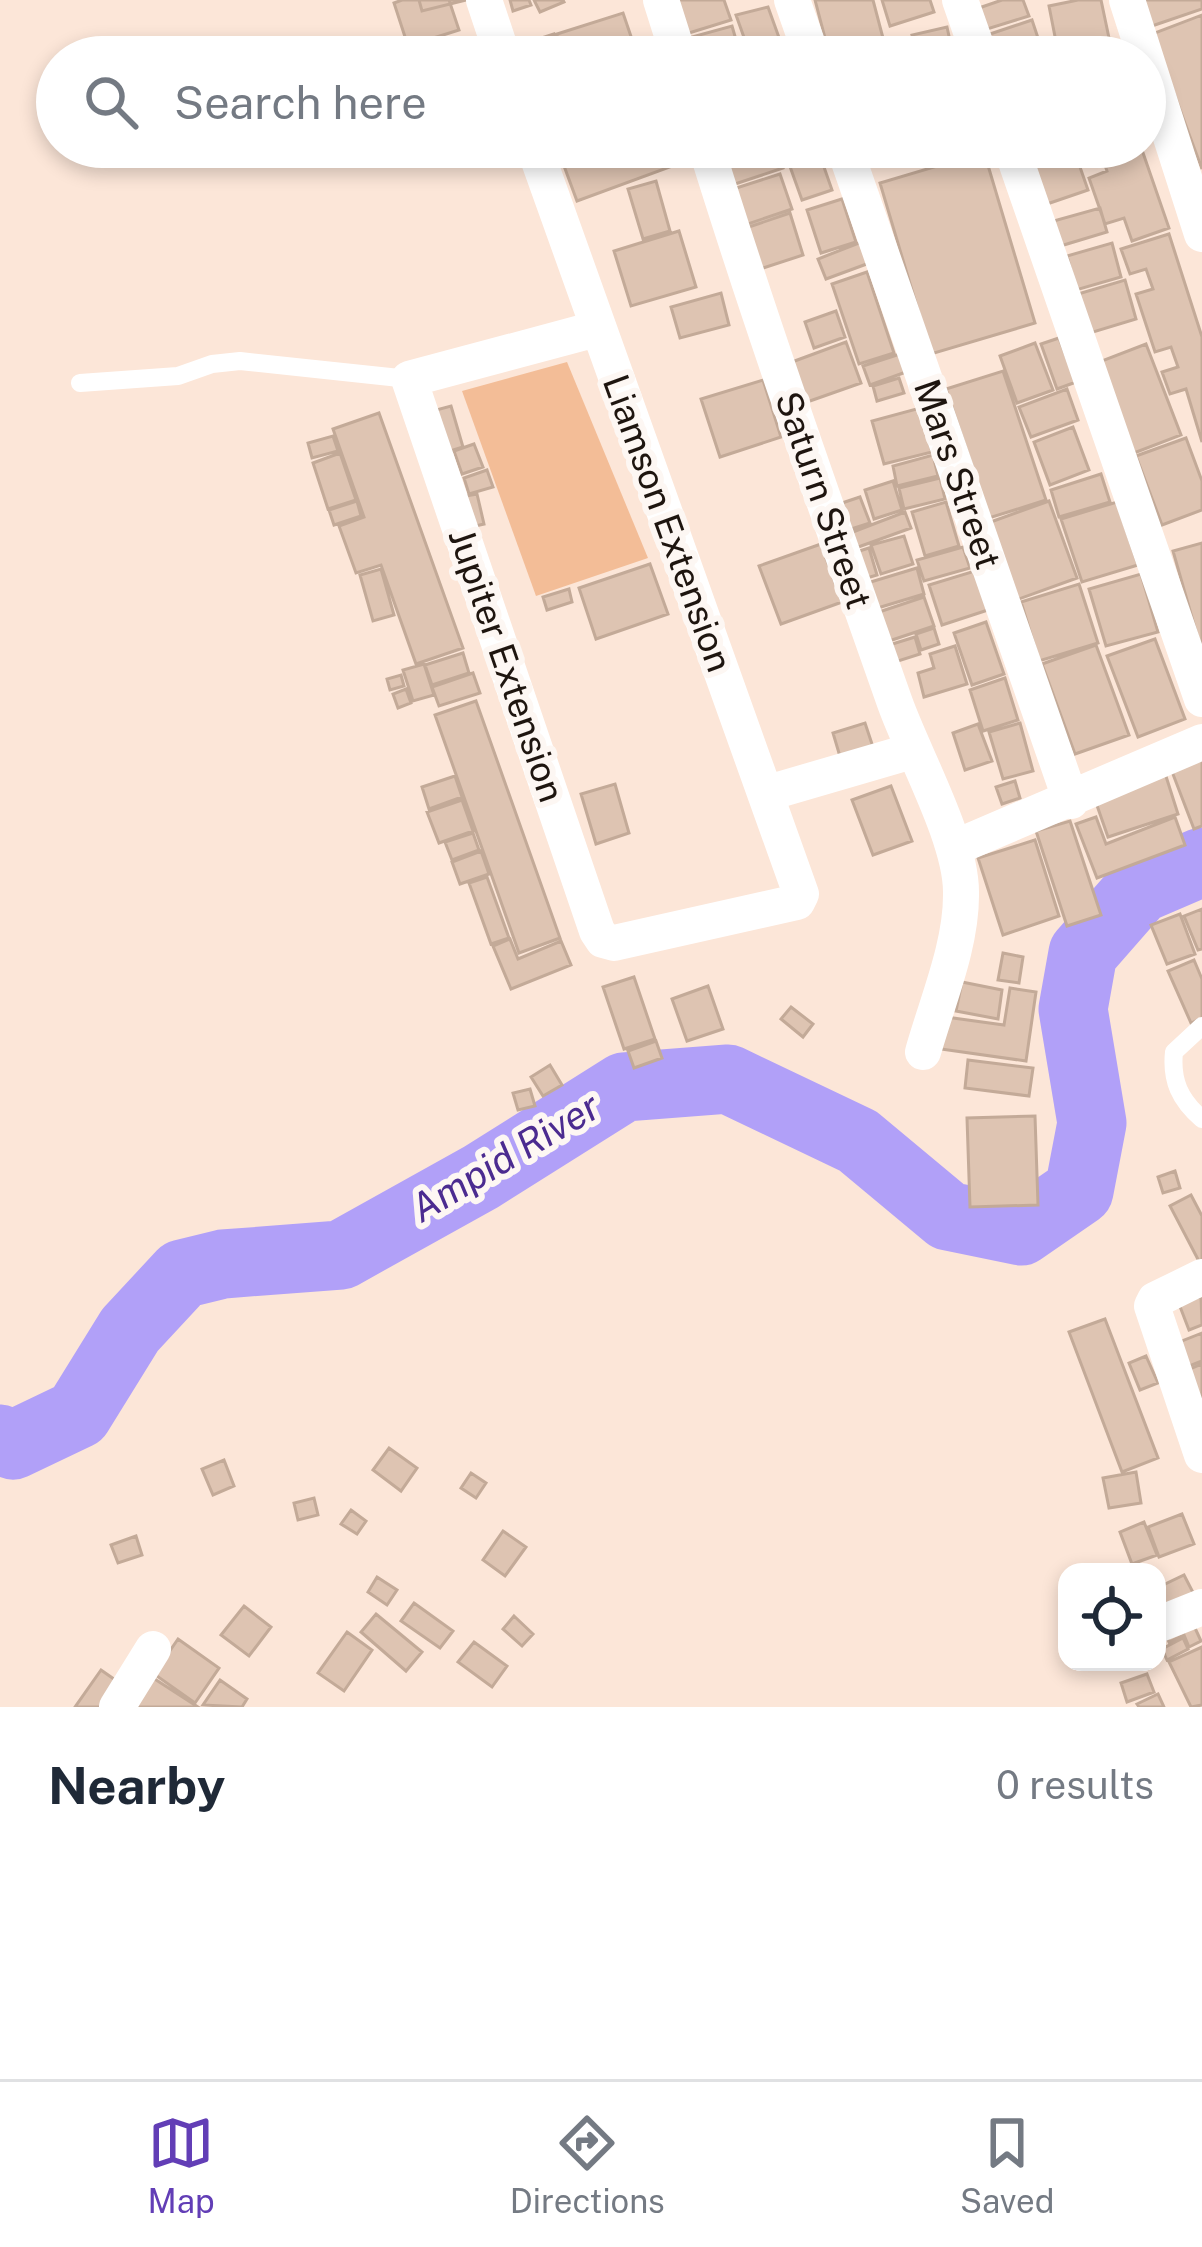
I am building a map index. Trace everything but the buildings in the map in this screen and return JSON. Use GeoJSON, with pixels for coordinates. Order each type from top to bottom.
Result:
{"type":"FeatureCollection","features":[{"type":"Feature","properties":{"kind":"street"},"geometry":{"type":"LineString","coordinates":[[484,0],[496,36]]}},
{"type":"Feature","properties":{"kind":"street"},"geometry":{"type":"LineString","coordinates":[[662,0],[673,36]]}},
{"type":"Feature","properties":{"kind":"street"},"geometry":{"type":"LineString","coordinates":[[792,0],[805,36]]}},
{"type":"Feature","properties":{"kind":"street"},"geometry":{"type":"LineString","coordinates":[[960,0],[973,36]]}},
{"type":"Feature","properties":{"kind":"street"},"geometry":{"type":"LineString","coordinates":[[1127,0],[1139,36]]}},
{"type":"Feature","properties":{"kind":"street"},"geometry":{"type":"LineString","coordinates":[[1166,122],[1202,234]]}},
{"type":"Feature","properties":{"kind":"street","name":"Liamson Extension"},"geometry":{"type":"LineString","coordinates":[[541,168],[768,793],[799,898]]}},
{"type":"Feature","properties":{"kind":"street","name":"Saturn Street"},"geometry":{"type":"LineString","coordinates":[[712,168],[749,286],[912,751],[953,848],[962,889],[959,922],[923,1052]]}},
{"type":"Feature","properties":{"kind":"street","name":"Mars Street"},"geometry":{"type":"LineString","coordinates":[[851,168],[1071,801]]}},
{"type":"Feature","properties":{"kind":"street"},"geometry":{"type":"LineString","coordinates":[[1018,168],[1202,698]]}},
{"type":"Feature","properties":{"kind":"street"},"geometry":{"type":"LineString","coordinates":[[409,379],[596,329]]}},
{"type":"Feature","properties":{"kind":"street","name":"Jupiter Extension"},"geometry":{"type":"LineString","coordinates":[[409,379],[600,936],[614,943],[799,898]]}},
{"type":"Feature","properties":{"kind":"street"},"geometry":{"type":"LineString","coordinates":[[953,848],[1202,742]]}},
{"type":"Feature","properties":{"kind":"street"},"geometry":{"type":"LineString","coordinates":[[768,793],[912,751]]}},
{"type":"Feature","properties":{"kind":"street"},"geometry":{"type":"LineString","coordinates":[[1200,1444],[1152,1306],[1155,1300],[1202,1276]]}},
{"type":"Feature","properties":{"kind":"street"},"geometry":{"type":"LineString","coordinates":[[1166,1621],[1202,1606]]}},
{"type":"Feature","properties":{"kind":"street"},"geometry":{"type":"LineString","coordinates":[[117,1707],[154,1648]]}},
{"type":"Feature","properties":{"kind":"lane"},"geometry":{"type":"LineString","coordinates":[[80,383],[178,376],[212,364],[241,361],[409,379]]}},
{"type":"Feature","properties":{"kind":"lane"},"geometry":{"type":"LineString","coordinates":[[1202,1025],[1174,1052],[1172,1075],[1187,1106],[1202,1119]]}},
{"type":"Feature","properties":{"kind":"shaded area"},"geometry":{"type":"Polygon","coordinates":[[[567,362],[648,558],[536,596],[462,391],[567,362]]]}},
{"type":"Feature","properties":{"kind":"waterway","name":"Ampid River"},"geometry":{"type":"LineString","coordinates":[[0,1439],[13,1445],[78,1414],[130,1330],[182,1274],[223,1264],[341,1255],[481,1177],[624,1087],[728,1079],[858,1141],[948,1216],[1021,1231],[1079,1191],[1092,1123],[1073,1009],[1083,953],[1139,889],[1202,862]]}}]}
